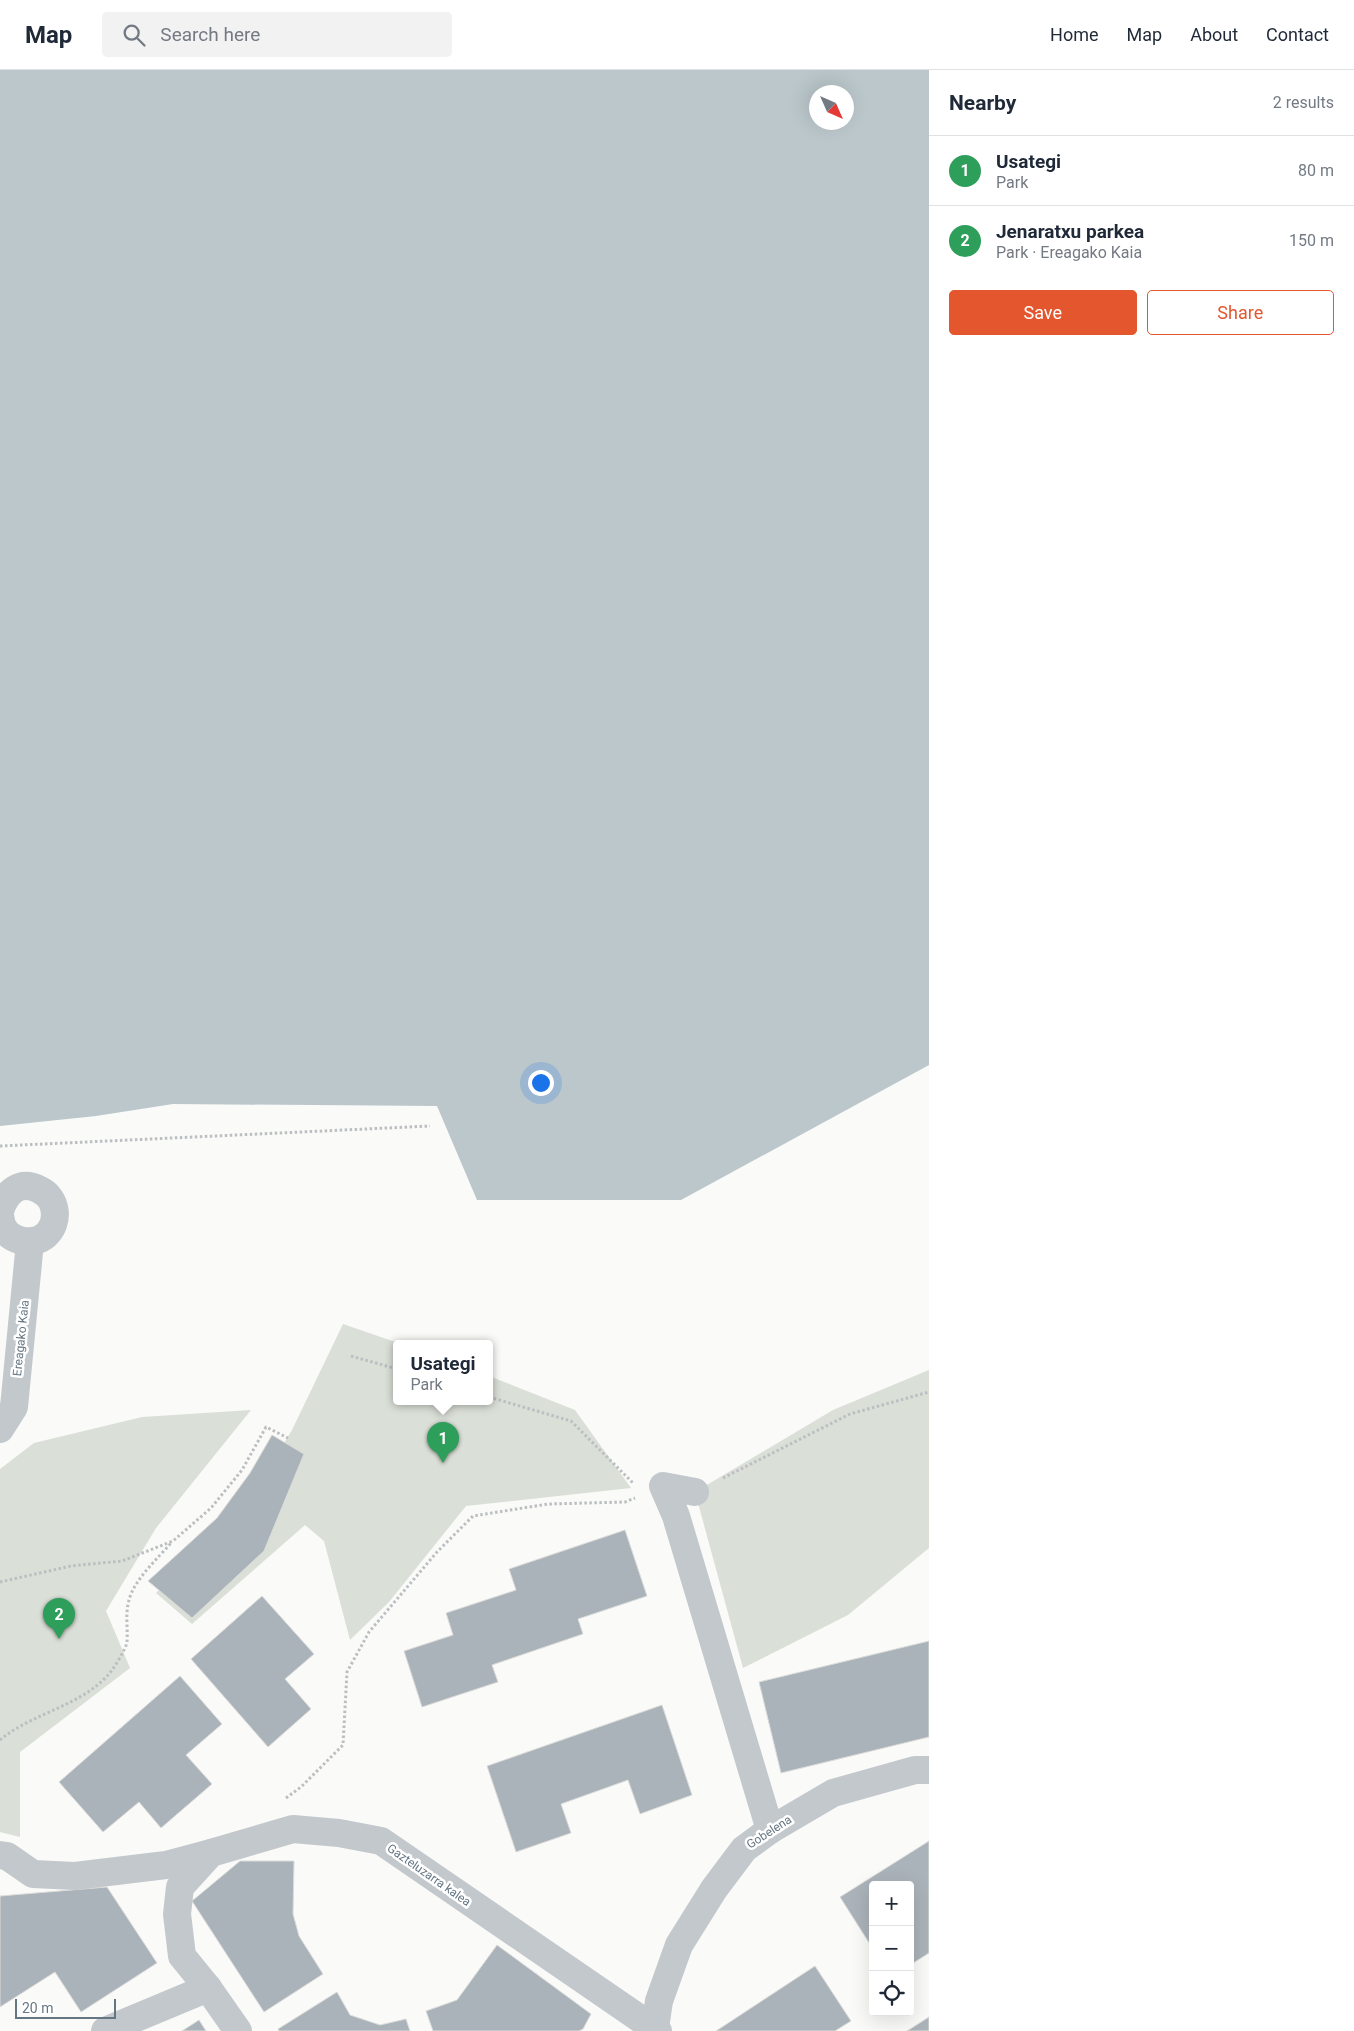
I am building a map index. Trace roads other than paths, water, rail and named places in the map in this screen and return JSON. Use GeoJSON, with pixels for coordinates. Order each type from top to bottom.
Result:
{"type":"FeatureCollection","features":[{"type":"Feature","properties":{"kind":"street"},"geometry":{"type":"LineString","coordinates":[[0,1211],[4,1198],[17,1187],[33,1186],[47,1193],[55,1207],[54,1223],[45,1236],[30,1242],[14,1239],[3,1228],[0,1216]]}},
{"type":"Feature","properties":{"kind":"street","name":"Ereagako Kaia"},"geometry":{"type":"LineString","coordinates":[[0,1429],[14,1407],[30,1242]]}},
{"type":"Feature","properties":{"kind":"street"},"geometry":{"type":"LineString","coordinates":[[706,1485],[663,1486],[676,1516],[770,1830]]}},
{"type":"Feature","properties":{"kind":"street","name":"Gobelena"},"geometry":{"type":"LineString","coordinates":[[656,2030],[659,2001],[679,1944],[714,1889],[744,1849],[770,1830],[833,1792],[915,1770],[929,1770]]}},
{"type":"Feature","properties":{"kind":"street","name":"Gazteluzarra kalea"},"geometry":{"type":"LineString","coordinates":[[0,1855],[7,1856],[34,1874],[76,1876],[166,1865],[293,1829],[338,1833],[381,1841],[656,2030]]}},
{"type":"Feature","properties":{"kind":"street"},"geometry":{"type":"LineString","coordinates":[[210,1852],[180,1887],[177,1914],[182,1956],[208,1988],[238,2031]]}},
{"type":"Feature","properties":{"kind":"street"},"geometry":{"type":"LineString","coordinates":[[105,2031],[208,1988]]}},
{"type":"Feature","properties":{"kind":"place","name":"Usategi"},"geometry":{"type":"Point","coordinates":[443,1463]}},
{"type":"Feature","properties":{"kind":"place","name":"Jenaratxu parkea"},"geometry":{"type":"Point","coordinates":[59,1639]}}]}
